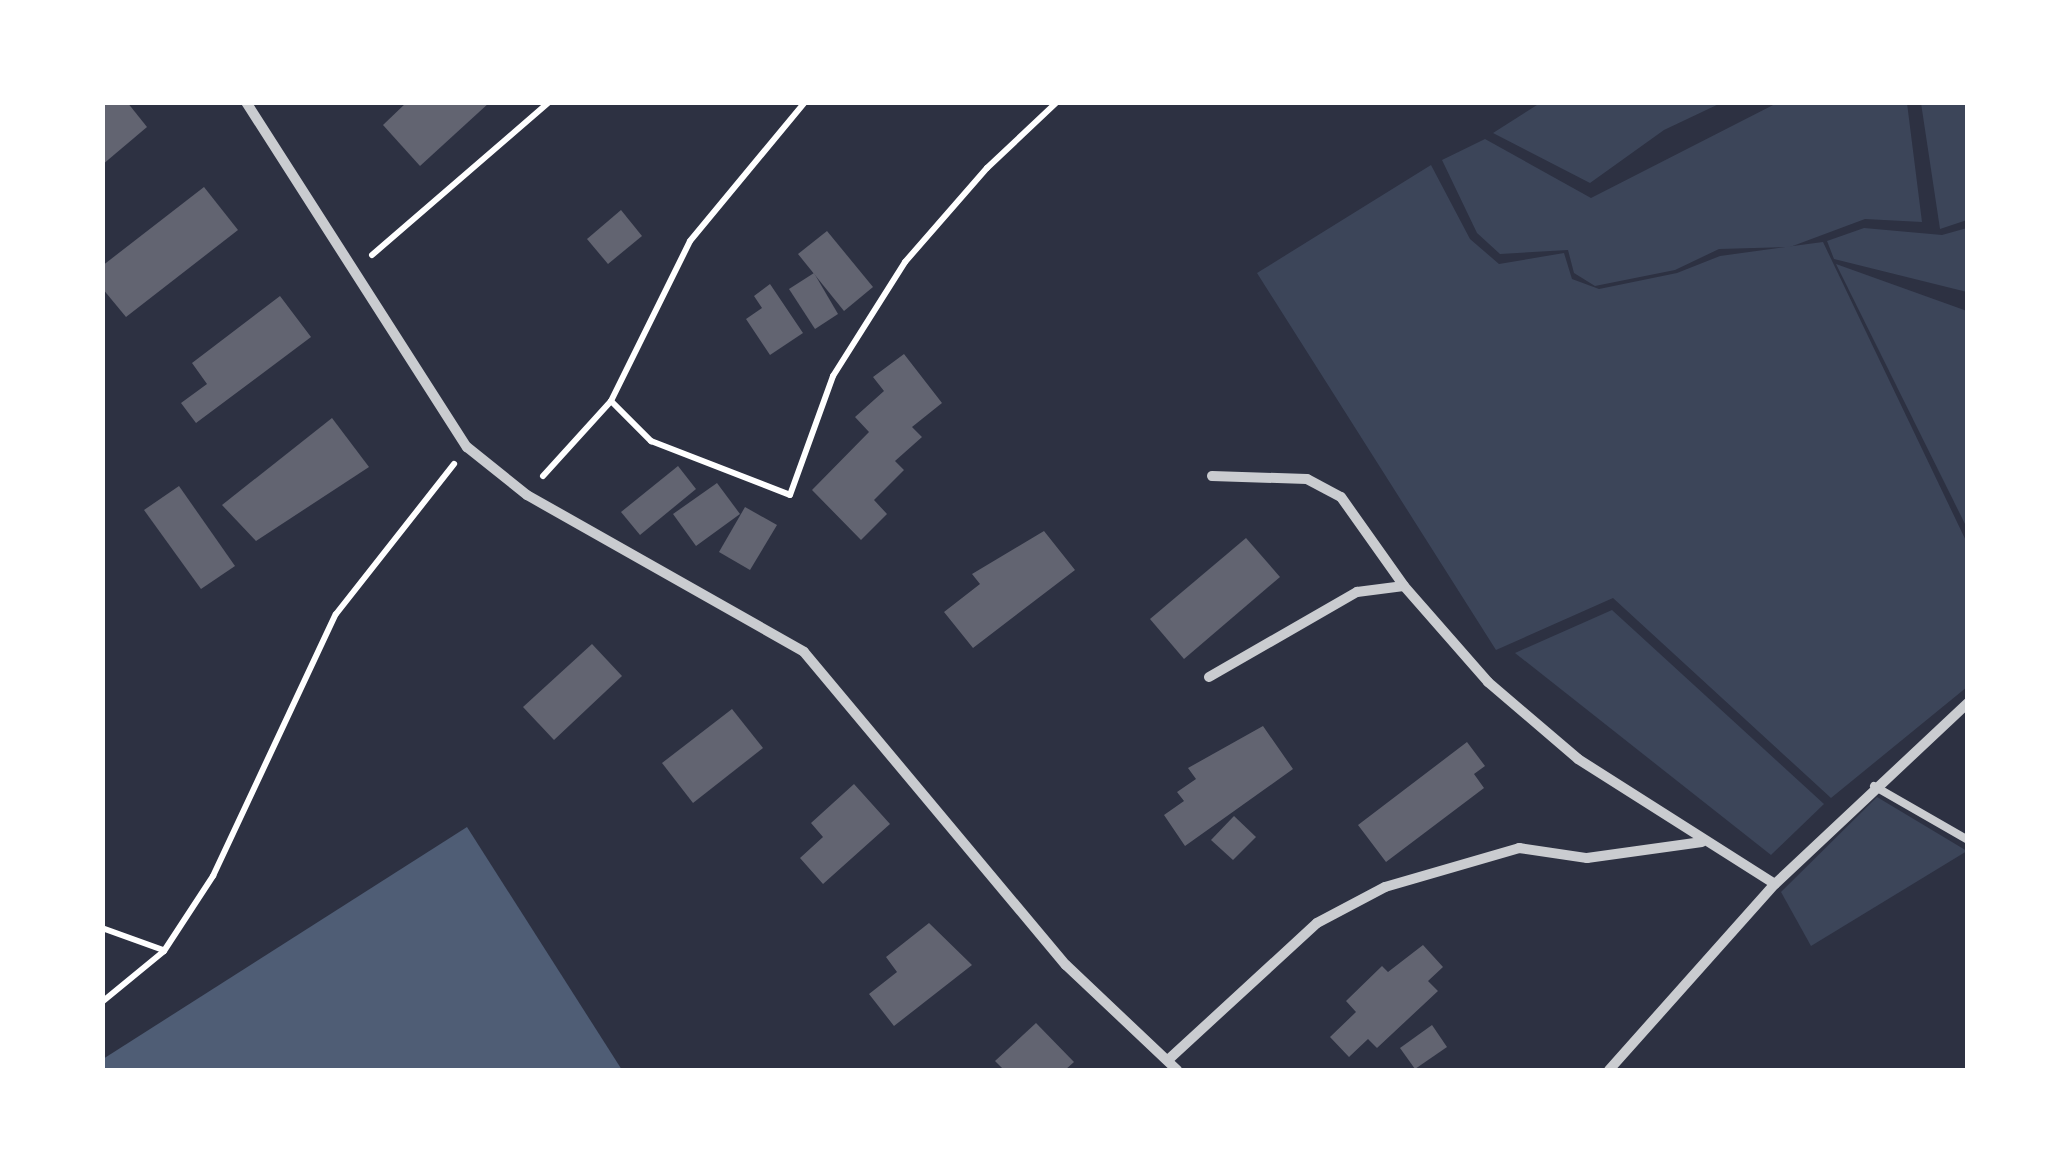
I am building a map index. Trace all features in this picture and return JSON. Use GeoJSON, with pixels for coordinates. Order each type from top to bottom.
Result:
{"type":"FeatureCollection","features":[{"type":"Feature","properties":{"kind":"street"},"geometry":{"type":"LineString","coordinates":[[246,102],[468,447],[527,494],[804,652],[1066,965],[1177,1070]]}},
{"type":"Feature","properties":{"kind":"street"},"geometry":{"type":"LineString","coordinates":[[1212,476],[1307,478],[1342,497],[1404,586],[1488,682],[1578,759],[1703,842],[1775,884]]}},
{"type":"Feature","properties":{"kind":"street"},"geometry":{"type":"LineString","coordinates":[[1209,676],[1356,592],[1404,586]]}},
{"type":"Feature","properties":{"kind":"street"},"geometry":{"type":"LineString","coordinates":[[1609,1070],[1775,884],[1874,786],[1968,703]]}},
{"type":"Feature","properties":{"kind":"street"},"geometry":{"type":"LineString","coordinates":[[1168,1060],[1317,923],[1385,887],[1519,848],[1587,858],[1703,842]]}},
{"type":"Feature","properties":{"kind":"lane"},"geometry":{"type":"LineString","coordinates":[[1874,786],[1968,840]]}},
{"type":"Feature","properties":{"kind":"path"},"geometry":{"type":"LineString","coordinates":[[356,269],[549,102]]}},
{"type":"Feature","properties":{"kind":"path"},"geometry":{"type":"LineString","coordinates":[[527,494],[611,401],[690,241],[805,102]]}},
{"type":"Feature","properties":{"kind":"path"},"geometry":{"type":"LineString","coordinates":[[611,401],[651,440],[790,495],[833,376],[906,262],[987,168],[1057,102]]}},
{"type":"Feature","properties":{"kind":"path"},"geometry":{"type":"LineString","coordinates":[[102,1002],[164,951],[248,808],[336,614],[468,447]]}},
{"type":"Feature","properties":{"kind":"path"},"geometry":{"type":"LineString","coordinates":[[102,928],[164,951]]}},
{"type":"Feature","properties":{"kind":"shaded area"},"geometry":{"type":"Polygon","coordinates":[[[1779,102],[1907,103],[1922,222],[1865,219],[1790,247],[1719,249],[1675,270],[1595,286],[1574,273],[1568,250],[1500,254],[1477,233],[1442,160],[1485,139],[1591,198],[1779,102]]]}},
{"type":"Feature","properties":{"kind":"shaded area"},"geometry":{"type":"Polygon","coordinates":[[[1540,103],[1721,103],[1664,130],[1590,183],[1493,133],[1540,103]]]}},
{"type":"Feature","properties":{"kind":"shaded area"},"geometry":{"type":"Polygon","coordinates":[[[1921,103],[1967,103],[1967,220],[1940,229],[1921,103]]]}},
{"type":"Feature","properties":{"kind":"shaded area"},"geometry":{"type":"Polygon","coordinates":[[[1431,165],[1470,239],[1499,264],[1564,253],[1572,279],[1599,289],[1677,273],[1720,256],[1823,242],[1968,545],[1967,687],[1831,798],[1613,598],[1496,650],[1257,273],[1431,165]]]}},
{"type":"Feature","properties":{"kind":"shaded area"},"geometry":{"type":"Polygon","coordinates":[[[1864,228],[1942,235],[1967,228],[1967,292],[1834,259],[1827,241],[1864,228]]]}},
{"type":"Feature","properties":{"kind":"shaded area"},"geometry":{"type":"Polygon","coordinates":[[[1836,264],[1967,311],[1967,528],[1836,264]]]}},
{"type":"Feature","properties":{"kind":"shaded area"},"geometry":{"type":"Polygon","coordinates":[[[1612,610],[1824,804],[1771,855],[1515,653],[1612,610]]]}},
{"type":"Feature","properties":{"kind":"shaded area"},"geometry":{"type":"Polygon","coordinates":[[[1877,797],[1967,851],[1811,946],[1781,892],[1877,797]]]}},
{"type":"Feature","properties":{"kind":"shaded area"},"geometry":{"type":"Polygon","coordinates":[[[467,827],[622,1070],[103,1070],[103,1059],[467,827]]]}},
{"type":"Feature","properties":{"kind":"building"},"geometry":{"type":"Polygon","coordinates":[[[102,102],[127,102],[147,127],[102,165],[102,102]]]}},
{"type":"Feature","properties":{"kind":"building"},"geometry":{"type":"Polygon","coordinates":[[[407,102],[490,102],[420,166],[383,125],[407,102]]]}},
{"type":"Feature","properties":{"kind":"building"},"geometry":{"type":"Polygon","coordinates":[[[204,187],[238,230],[126,317],[102,288],[102,266],[204,187]]]}},
{"type":"Feature","properties":{"kind":"building"},"geometry":{"type":"Polygon","coordinates":[[[621,210],[642,236],[608,264],[587,239],[621,210]]]}},
{"type":"Feature","properties":{"kind":"building"},"geometry":{"type":"Polygon","coordinates":[[[827,231],[873,287],[844,311],[798,254],[827,231]]]}},
{"type":"Feature","properties":{"kind":"building"},"geometry":{"type":"Polygon","coordinates":[[[814,273],[838,314],[815,329],[789,289],[814,273]]]}},
{"type":"Feature","properties":{"kind":"building"},"geometry":{"type":"Polygon","coordinates":[[[770,284],[803,333],[770,355],[746,319],[762,308],[754,296],[770,284]]]}},
{"type":"Feature","properties":{"kind":"building"},"geometry":{"type":"Polygon","coordinates":[[[280,296],[311,337],[196,423],[181,403],[207,384],[192,363],[280,296]]]}},
{"type":"Feature","properties":{"kind":"building"},"geometry":{"type":"Polygon","coordinates":[[[904,354],[942,403],[912,427],[922,437],[895,461],[904,470],[874,500],[887,514],[861,540],[812,490],[869,432],[855,417],[884,391],[873,377],[904,354]]]}},
{"type":"Feature","properties":{"kind":"building"},"geometry":{"type":"Polygon","coordinates":[[[332,418],[369,467],[256,541],[222,505],[332,418]]]}},
{"type":"Feature","properties":{"kind":"building"},"geometry":{"type":"Polygon","coordinates":[[[678,466],[696,489],[640,535],[621,512],[678,466]]]}},
{"type":"Feature","properties":{"kind":"building"},"geometry":{"type":"Polygon","coordinates":[[[717,483],[740,514],[696,546],[673,514],[717,483]]]}},
{"type":"Feature","properties":{"kind":"building"},"geometry":{"type":"Polygon","coordinates":[[[179,486],[235,566],[201,589],[144,510],[179,486]]]}},
{"type":"Feature","properties":{"kind":"building"},"geometry":{"type":"Polygon","coordinates":[[[745,507],[777,525],[750,570],[719,552],[745,507]]]}},
{"type":"Feature","properties":{"kind":"building"},"geometry":{"type":"Polygon","coordinates":[[[1044,531],[1075,570],[973,648],[944,612],[980,584],[972,574],[1044,531]]]}},
{"type":"Feature","properties":{"kind":"building"},"geometry":{"type":"Polygon","coordinates":[[[1246,538],[1280,577],[1184,659],[1150,619],[1246,538]]]}},
{"type":"Feature","properties":{"kind":"building"},"geometry":{"type":"Polygon","coordinates":[[[592,644],[622,676],[554,740],[523,707],[592,644]]]}},
{"type":"Feature","properties":{"kind":"building"},"geometry":{"type":"Polygon","coordinates":[[[732,709],[763,748],[693,803],[662,763],[732,709]]]}},
{"type":"Feature","properties":{"kind":"building"},"geometry":{"type":"Polygon","coordinates":[[[1263,726],[1293,769],[1185,846],[1164,815],[1184,801],[1177,792],[1196,779],[1188,768],[1263,726]]]}},
{"type":"Feature","properties":{"kind":"building"},"geometry":{"type":"Polygon","coordinates":[[[1467,742],[1485,766],[1474,774],[1484,788],[1386,862],[1358,825],[1467,742]]]}},
{"type":"Feature","properties":{"kind":"building"},"geometry":{"type":"Polygon","coordinates":[[[854,784],[890,824],[823,884],[800,858],[823,837],[811,823],[854,784]]]}},
{"type":"Feature","properties":{"kind":"building"},"geometry":{"type":"Polygon","coordinates":[[[1234,816],[1256,837],[1233,860],[1211,840],[1234,816]]]}},
{"type":"Feature","properties":{"kind":"building"},"geometry":{"type":"Polygon","coordinates":[[[929,923],[972,965],[894,1026],[869,994],[897,972],[886,957],[929,923]]]}},
{"type":"Feature","properties":{"kind":"building"},"geometry":{"type":"Polygon","coordinates":[[[1423,945],[1443,967],[1428,981],[1438,991],[1377,1048],[1368,1039],[1349,1057],[1330,1037],[1356,1012],[1346,1001],[1382,966],[1388,972],[1423,945]]]}},
{"type":"Feature","properties":{"kind":"building"},"geometry":{"type":"Polygon","coordinates":[[[1036,1023],[1074,1062],[1065,1070],[1004,1070],[995,1061],[1036,1023]]]}},
{"type":"Feature","properties":{"kind":"building"},"geometry":{"type":"Polygon","coordinates":[[[1432,1025],[1447,1047],[1415,1069],[1400,1048],[1432,1025]]]}}]}
